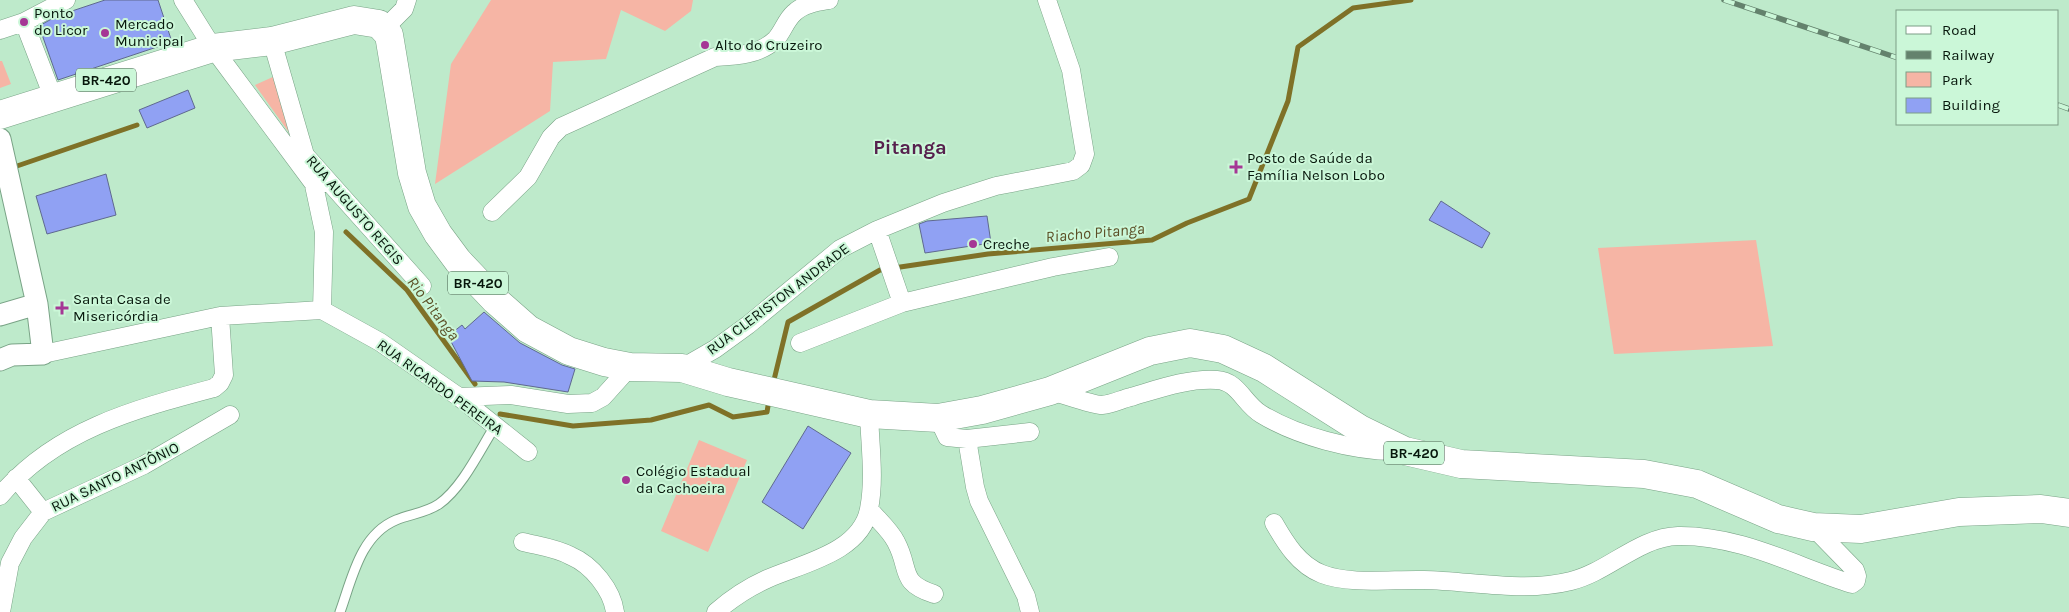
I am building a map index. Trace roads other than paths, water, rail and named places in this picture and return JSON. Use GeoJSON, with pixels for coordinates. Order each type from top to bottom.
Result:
{"type":"FeatureCollection","features":[{"type":"Feature","properties":{"kind":"main road","name":"BR-420"},"geometry":{"type":"LineString","coordinates":[[0,115],[213,48],[272,41],[354,20],[370,20],[385,28],[389,35],[412,173],[422,206],[438,234],[458,261],[495,300],[528,329],[569,351],[630,367],[682,368],[728,382],[869,414],[938,418],[982,410],[1050,391],[1150,351],[1190,343],[1223,349],[1264,368],[1360,429],[1405,451],[1461,464],[1644,474],[1698,484],[1778,519],[1813,527],[1861,529],[1959,512],[2041,509],[2069,513]]}},
{"type":"Feature","properties":{"kind":"street"},"geometry":{"type":"LineString","coordinates":[[0,30],[24,22],[66,0]]}},
{"type":"Feature","properties":{"kind":"street"},"geometry":{"type":"LineString","coordinates":[[183,0],[213,48],[316,188]]}},
{"type":"Feature","properties":{"kind":"street"},"geometry":{"type":"LineString","coordinates":[[492,212],[528,177],[551,137],[561,127],[715,57],[741,56],[754,52],[776,40],[794,13],[810,4],[829,0]]}},
{"type":"Feature","properties":{"kind":"street","name":"RUA CLERISTON ANDRADE"},"geometry":{"type":"LineString","coordinates":[[682,368],[715,349],[748,325],[840,249],[877,230],[952,200],[996,186],[1073,171],[1081,165],[1085,154],[1071,70],[1047,0]]}},
{"type":"Feature","properties":{"kind":"street"},"geometry":{"type":"LineString","coordinates":[[385,28],[406,4]]}},
{"type":"Feature","properties":{"kind":"street"},"geometry":{"type":"LineString","coordinates":[[24,22],[54,98]]}},
{"type":"Feature","properties":{"kind":"street","name":"RUA AUGUSTO REGIS"},"geometry":{"type":"LineString","coordinates":[[272,41],[305,155],[422,286]]}},
{"type":"Feature","properties":{"kind":"street"},"geometry":{"type":"LineString","coordinates":[[0,140],[36,304],[43,354]]}},
{"type":"Feature","properties":{"kind":"street"},"geometry":{"type":"LineString","coordinates":[[0,360],[12,355],[43,354],[220,316],[322,310],[324,232],[316,188],[305,155]]}},
{"type":"Feature","properties":{"kind":"street"},"geometry":{"type":"LineString","coordinates":[[877,230],[902,303]]}},
{"type":"Feature","properties":{"kind":"street"},"geometry":{"type":"LineString","coordinates":[[800,343],[902,303],[1053,268],[1109,258]]}},
{"type":"Feature","properties":{"kind":"street"},"geometry":{"type":"LineString","coordinates":[[0,315],[36,304]]}},
{"type":"Feature","properties":{"kind":"street","name":"RUA RICARDO PEREIRA"},"geometry":{"type":"LineString","coordinates":[[322,310],[380,342],[459,397],[528,452]]}},
{"type":"Feature","properties":{"kind":"street"},"geometry":{"type":"LineString","coordinates":[[0,496],[16,478],[63,442],[98,424],[139,408],[214,388],[220,383],[224,375],[220,316]]}},
{"type":"Feature","properties":{"kind":"street"},"geometry":{"type":"LineString","coordinates":[[459,397],[510,395],[568,404],[592,403],[603,397],[630,367]]}},
{"type":"Feature","properties":{"kind":"street"},"geometry":{"type":"LineString","coordinates":[[1050,391],[1101,405],[1185,383],[1217,380],[1228,382],[1239,390],[1260,413],[1312,436],[1379,451],[1405,451]]}},
{"type":"Feature","properties":{"kind":"street"},"geometry":{"type":"LineString","coordinates":[[716,612],[744,591],[768,578],[821,559],[852,538],[864,524],[869,510],[871,479],[869,414]]}},
{"type":"Feature","properties":{"kind":"street","name":"RUA SANTO ANTÔNIO"},"geometry":{"type":"LineString","coordinates":[[1,612],[2,591],[10,562],[23,538],[43,512],[144,466],[230,415]]}},
{"type":"Feature","properties":{"kind":"street"},"geometry":{"type":"LineString","coordinates":[[938,418],[947,437],[967,439],[1030,432]]}},
{"type":"Feature","properties":{"kind":"street"},"geometry":{"type":"LineString","coordinates":[[967,439],[974,487],[979,501],[1026,596],[1030,612]]}},
{"type":"Feature","properties":{"kind":"street"},"geometry":{"type":"LineString","coordinates":[[16,478],[43,512]]}},
{"type":"Feature","properties":{"kind":"street"},"geometry":{"type":"LineString","coordinates":[[869,510],[896,541],[907,577],[912,584],[918,589],[934,594]]}},
{"type":"Feature","properties":{"kind":"street"},"geometry":{"type":"LineString","coordinates":[[1274,523],[1286,544],[1302,563],[1322,574],[1342,579],[1426,580],[1535,586],[1571,581],[1596,571],[1646,544],[1676,536],[1703,538],[1754,548],[1852,584],[1858,576],[1854,570],[1813,527]]}},
{"type":"Feature","properties":{"kind":"street"},"geometry":{"type":"LineString","coordinates":[[523,542],[573,556],[590,569],[605,586],[614,601],[615,612]]}},
{"type":"Feature","properties":{"kind":"lane"},"geometry":{"type":"LineString","coordinates":[[340,612],[359,560],[370,539],[380,529],[396,520],[422,513],[439,504],[453,491],[495,426]]}},
{"type":"Feature","properties":{"kind":"waterway","name":"Riacho Pitanga"},"geometry":{"type":"LineString","coordinates":[[773,384],[788,322],[880,270],[988,254],[1152,240],[1187,223],[1249,199],[1288,101],[1298,47],[1353,8],[1411,0]]}},
{"type":"Feature","properties":{"kind":"waterway","name":"Rio Pitanga"},"geometry":{"type":"LineString","coordinates":[[17,166],[137,125]]}},
{"type":"Feature","properties":{"kind":"waterway","name":"Rio Pitanga"},"geometry":{"type":"LineString","coordinates":[[346,232],[407,290],[475,384]]}},
{"type":"Feature","properties":{"kind":"waterway","name":"Riacho Pitanga"},"geometry":{"type":"LineString","coordinates":[[500,414],[573,426],[651,420],[709,405],[733,417],[767,412],[769,400]]}},
{"type":"Feature","properties":{"kind":"railway"},"geometry":{"type":"LineString","coordinates":[[1724,0],[1896,57]]}},
{"type":"Feature","properties":{"kind":"railway"},"geometry":{"type":"LineString","coordinates":[[2059,105],[2069,109]]}},
{"type":"Feature","properties":{"kind":"place","name":"Ponto do Licor"},"geometry":{"type":"Point","coordinates":[24,22]}},
{"type":"Feature","properties":{"kind":"place","name":"Mercado Municipal"},"geometry":{"type":"Point","coordinates":[105,33]}},
{"type":"Feature","properties":{"kind":"place","name":"Alto do Cruzeiro"},"geometry":{"type":"Point","coordinates":[705,45]}},
{"type":"Feature","properties":{"kind":"place","name":"Posto de Saúde da Família Nelson Lobo"},"geometry":{"type":"Point","coordinates":[1236,167]}},
{"type":"Feature","properties":{"kind":"place","name":"Creche"},"geometry":{"type":"Point","coordinates":[973,244]}},
{"type":"Feature","properties":{"kind":"place","name":"Santa Casa de Misericórdia"},"geometry":{"type":"Point","coordinates":[62,308]}},
{"type":"Feature","properties":{"kind":"place","name":"Colégio Estadual da Cachoeira"},"geometry":{"type":"Point","coordinates":[626,480]}},
{"type":"Feature","properties":{"kind":"district","name":"Pitanga"},"geometry":{"type":"Point","coordinates":[910,147]}}]}
